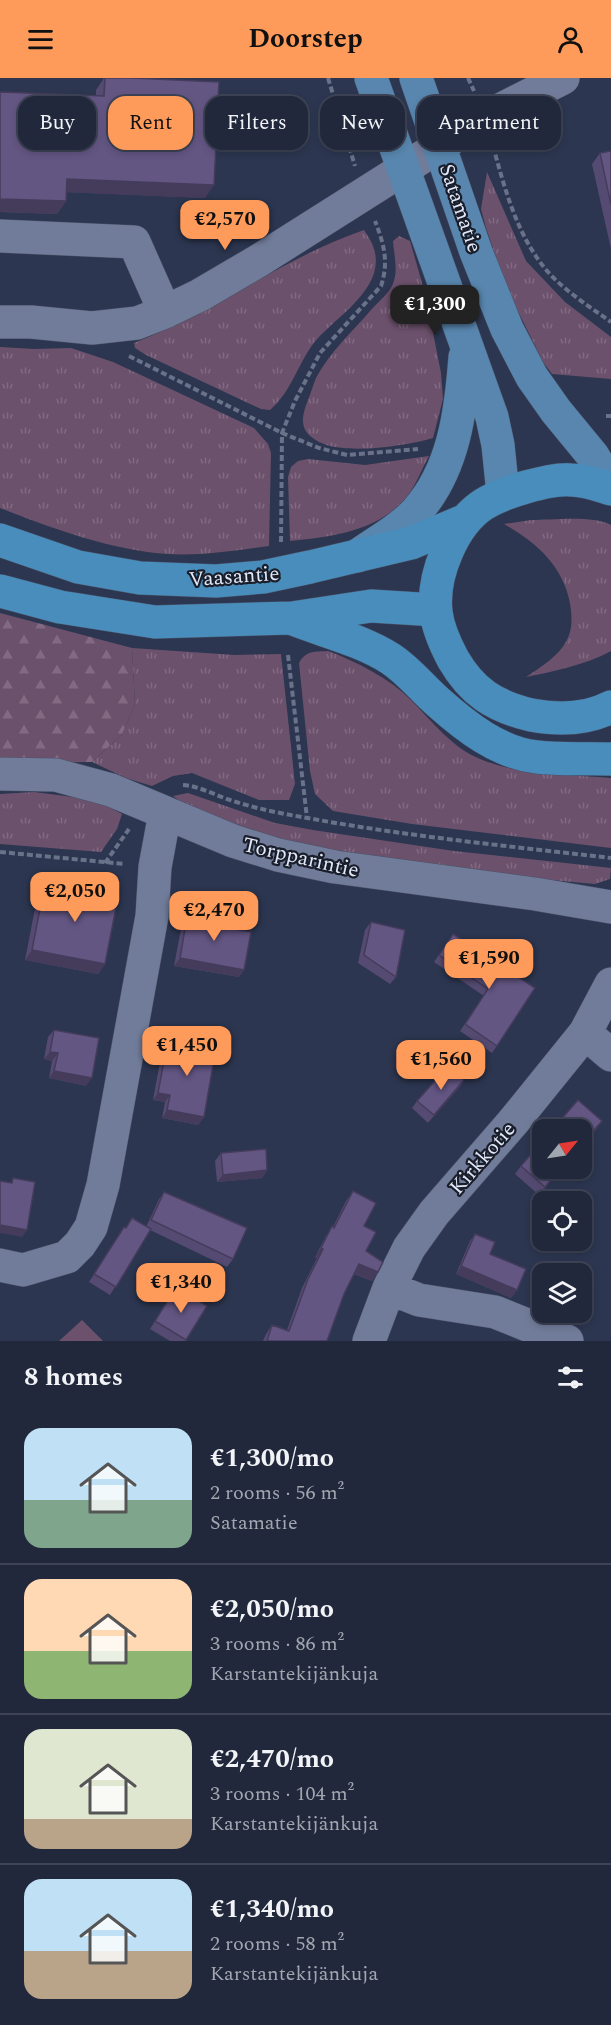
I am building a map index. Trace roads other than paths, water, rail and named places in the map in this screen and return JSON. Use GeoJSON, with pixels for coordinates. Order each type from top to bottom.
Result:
{"type":"FeatureCollection","features":[{"type":"Feature","properties":{"kind":"highway"},"geometry":{"type":"LineString","coordinates":[[611,487],[572,480],[554,480],[503,495],[484,504],[466,520],[449,548],[441,570],[436,610],[439,628],[446,644],[467,680],[481,694],[498,704],[549,718],[596,712],[611,738]]}},
{"type":"Feature","properties":{"kind":"highway","name":"Vaasantie"},"geometry":{"type":"LineString","coordinates":[[0,540],[78,567],[140,578],[216,580],[263,577],[357,556],[411,543],[466,520]]}},
{"type":"Feature","properties":{"kind":"highway","name":"Vaasantie"},"geometry":{"type":"LineString","coordinates":[[0,591],[60,607],[155,622],[292,618],[371,606],[436,610]]}},
{"type":"Feature","properties":{"kind":"highway"},"geometry":{"type":"LineString","coordinates":[[292,618],[354,641],[391,659],[446,708],[490,741],[512,751],[537,757],[611,759]]}},
{"type":"Feature","properties":{"kind":"main road","name":"Satamatie"},"geometry":{"type":"LineString","coordinates":[[370,78],[492,417],[498,446],[503,495]]}},
{"type":"Feature","properties":{"kind":"main road","name":"Satamatie"},"geometry":{"type":"LineString","coordinates":[[416,78],[422,96]]}},
{"type":"Feature","properties":{"kind":"main road","name":"Satamatie"},"geometry":{"type":"LineString","coordinates":[[441,150],[476,252],[507,329],[532,376],[556,411],[593,456],[611,487]]}},
{"type":"Feature","properties":{"kind":"main road"},"geometry":{"type":"LineString","coordinates":[[357,556],[416,513],[429,496],[442,471],[451,448],[461,405],[466,346]]}},
{"type":"Feature","properties":{"kind":"street"},"geometry":{"type":"LineString","coordinates":[[527,96],[563,78]]}},
{"type":"Feature","properties":{"kind":"street"},"geometry":{"type":"LineString","coordinates":[[0,322],[31,322],[92,328],[137,323],[165,312],[200,295],[258,261],[434,150]]}},
{"type":"Feature","properties":{"kind":"street"},"geometry":{"type":"LineString","coordinates":[[0,236],[134,242],[165,312]]}},
{"type":"Feature","properties":{"kind":"street","name":"Torpparintie"},"geometry":{"type":"LineString","coordinates":[[0,774],[56,775],[111,790],[233,841],[278,855],[335,867],[536,894],[611,907]]}},
{"type":"Feature","properties":{"kind":"street"},"geometry":{"type":"LineString","coordinates":[[0,1265],[23,1270],[67,1257],[80,1244],[91,1227],[104,1185],[152,916],[155,867],[165,813]]}},
{"type":"Feature","properties":{"kind":"street","name":"Kirkkotie"},"geometry":{"type":"LineString","coordinates":[[369,1341],[389,1288],[409,1248],[434,1213],[513,1122],[585,1033],[611,984]]}},
{"type":"Feature","properties":{"kind":"street"},"geometry":{"type":"LineString","coordinates":[[585,1033],[611,1055]]}},
{"type":"Feature","properties":{"kind":"street"},"geometry":{"type":"LineString","coordinates":[[389,1288],[419,1300],[495,1312],[567,1341]]}}]}
